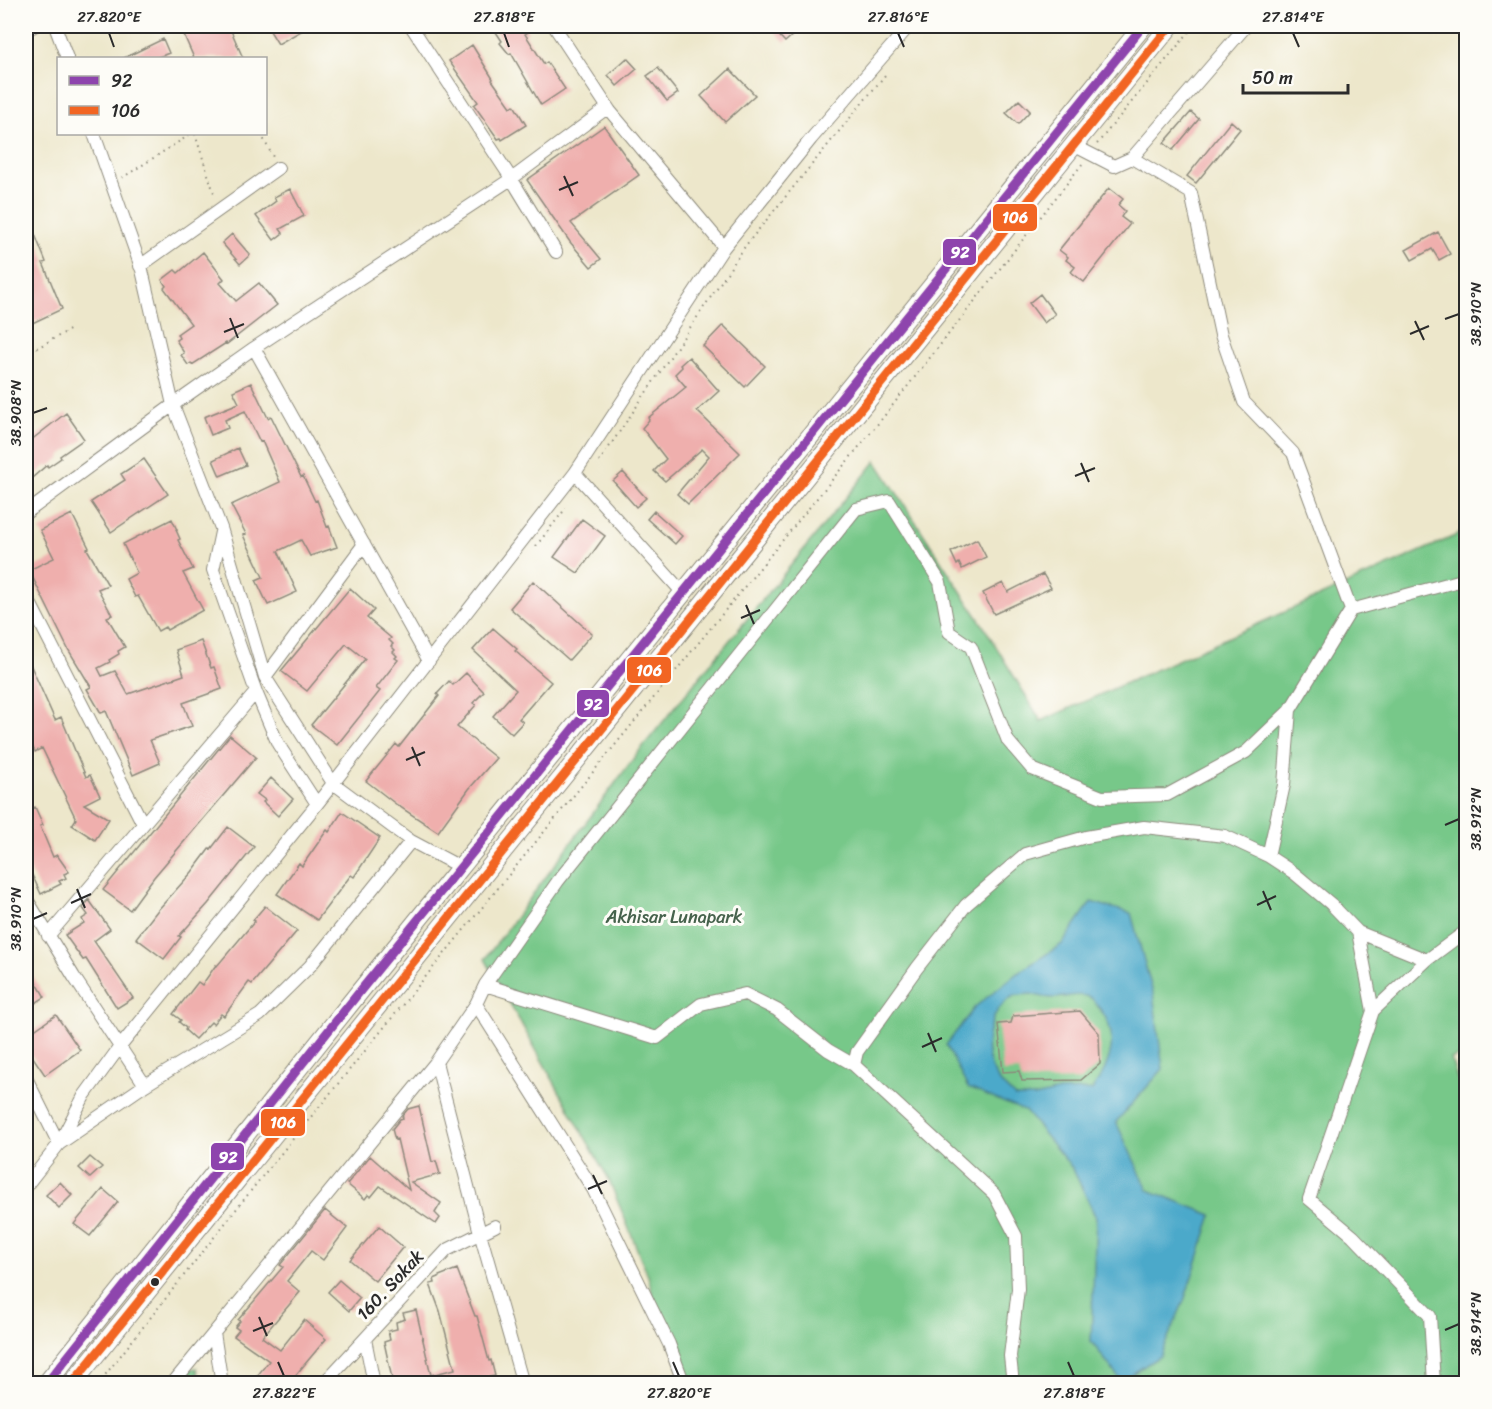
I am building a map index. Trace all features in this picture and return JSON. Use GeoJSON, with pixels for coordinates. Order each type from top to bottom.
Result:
{"type":"FeatureCollection","features":[{"type":"Feature","properties":{"kind":"main road"},"geometry":{"type":"LineString","coordinates":[[46,1383],[460,867],[1143,26]]}},
{"type":"Feature","properties":{"kind":"main road"},"geometry":{"type":"LineString","coordinates":[[72,1383],[1170,26]]}},
{"type":"Feature","properties":{"kind":"street"},"geometry":{"type":"LineString","coordinates":[[26,30],[34,26]]}},
{"type":"Feature","properties":{"kind":"street"},"geometry":{"type":"LineString","coordinates":[[56,26],[67,57]]}},
{"type":"Feature","properties":{"kind":"street"},"geometry":{"type":"LineString","coordinates":[[411,26],[511,178],[556,252]]}},
{"type":"Feature","properties":{"kind":"street"},"geometry":{"type":"LineString","coordinates":[[554,26],[609,111],[724,247]]}},
{"type":"Feature","properties":{"kind":"street"},"geometry":{"type":"LineString","coordinates":[[26,1186],[59,1144],[84,1096],[119,1048],[317,804],[575,473],[724,247],[811,139],[909,26]]}},
{"type":"Feature","properties":{"kind":"street"},"geometry":{"type":"LineString","coordinates":[[1073,145],[1114,166],[1132,158],[1246,26]]}},
{"type":"Feature","properties":{"kind":"street"},"geometry":{"type":"LineString","coordinates":[[26,513],[254,348],[511,178],[603,111],[609,111]]}},
{"type":"Feature","properties":{"kind":"street"},"geometry":{"type":"LineString","coordinates":[[94,135],[141,266],[173,405],[222,528],[265,677],[333,783],[411,841],[460,867]]}},
{"type":"Feature","properties":{"kind":"street"},"geometry":{"type":"LineString","coordinates":[[1132,158],[1191,193],[1221,335],[1244,402],[1293,453],[1351,610]]}},
{"type":"Feature","properties":{"kind":"street"},"geometry":{"type":"LineString","coordinates":[[141,266],[278,168]]}},
{"type":"Feature","properties":{"kind":"street"},"geometry":{"type":"LineString","coordinates":[[254,348],[429,661]]}},
{"type":"Feature","properties":{"kind":"street"},"geometry":{"type":"LineString","coordinates":[[575,473],[683,593]]}},
{"type":"Feature","properties":{"kind":"street"},"geometry":{"type":"LineString","coordinates":[[172,1383],[436,1062],[476,1004],[485,984],[558,881],[856,509],[889,501],[940,582],[949,632],[971,646],[1008,741],[1032,769],[1102,797],[1167,795],[1246,753],[1290,710],[1351,610],[1467,579]]}},
{"type":"Feature","properties":{"kind":"street"},"geometry":{"type":"LineString","coordinates":[[222,528],[213,570],[256,692],[278,744],[317,804]]}},
{"type":"Feature","properties":{"kind":"street"},"geometry":{"type":"LineString","coordinates":[[265,677],[364,544]]}},
{"type":"Feature","properties":{"kind":"street"},"geometry":{"type":"LineString","coordinates":[[26,595],[143,824]]}},
{"type":"Feature","properties":{"kind":"street"},"geometry":{"type":"LineString","coordinates":[[48,936],[256,692]]}},
{"type":"Feature","properties":{"kind":"street"},"geometry":{"type":"LineString","coordinates":[[1268,856],[1284,785],[1290,710]]}},
{"type":"Feature","properties":{"kind":"street"},"geometry":{"type":"LineString","coordinates":[[854,1065],[857,1052],[917,968],[966,905],[1026,854],[1086,837],[1144,827],[1225,836],[1268,856],[1294,873],[1358,932],[1426,960]]}},
{"type":"Feature","properties":{"kind":"street"},"geometry":{"type":"LineString","coordinates":[[59,1144],[145,1085],[260,1015],[310,966],[411,841]]}},
{"type":"Feature","properties":{"kind":"street"},"geometry":{"type":"LineString","coordinates":[[26,898],[119,1048],[145,1085]]}},
{"type":"Feature","properties":{"kind":"street"},"geometry":{"type":"LineString","coordinates":[[1434,1383],[1430,1316],[1353,1236],[1309,1199],[1373,1011],[1426,960],[1467,931]]}},
{"type":"Feature","properties":{"kind":"street"},"geometry":{"type":"LineString","coordinates":[[1358,932],[1373,1011]]}},
{"type":"Feature","properties":{"kind":"street"},"geometry":{"type":"LineString","coordinates":[[485,984],[657,1038],[701,1004],[745,994],[777,1010],[828,1050],[854,1065],[994,1194],[1016,1236],[1018,1288],[1010,1356],[1013,1383]]}},
{"type":"Feature","properties":{"kind":"street"},"geometry":{"type":"LineString","coordinates":[[476,1004],[593,1189],[669,1344],[684,1383]]}},
{"type":"Feature","properties":{"kind":"street"},"geometry":{"type":"LineString","coordinates":[[436,1062],[480,1233],[523,1383]]}},
{"type":"Feature","properties":{"kind":"street"},"geometry":{"type":"LineString","coordinates":[[26,1078],[59,1144]]}},
{"type":"Feature","properties":{"kind":"street","name":"160. Sokak"},"geometry":{"type":"LineString","coordinates":[[323,1383],[447,1250],[495,1226]]}},
{"type":"Feature","properties":{"kind":"street"},"geometry":{"type":"LineString","coordinates":[[214,1333],[222,1383]]}},
{"type":"Feature","properties":{"kind":"street"},"geometry":{"type":"LineString","coordinates":[[364,1339],[374,1383]]}},
{"type":"Feature","properties":{"kind":"path"},"geometry":{"type":"LineString","coordinates":[[98,1383],[261,1178],[885,415],[1090,154],[1194,26]]}},
{"type":"Feature","properties":{"kind":"path"},"geometry":{"type":"LineString","coordinates":[[112,184],[191,135]]}},
{"type":"Feature","properties":{"kind":"path"},"geometry":{"type":"LineString","coordinates":[[193,135],[220,210]]}},
{"type":"Feature","properties":{"kind":"path"},"geometry":{"type":"LineString","coordinates":[[262,135],[278,168]]}},
{"type":"Feature","properties":{"kind":"path"},"geometry":{"type":"LineString","coordinates":[[26,354],[73,328]]}},
{"type":"Feature","properties":{"kind":"green space","name":"Akhisar Lunapark"},"geometry":{"type":"Polygon","coordinates":[[[876,461],[986,630],[1041,721],[1466,531],[1466,1053],[1451,1059],[1466,1106],[1466,1383],[690,1383],[654,1301],[648,1276],[609,1180],[485,959],[636,755],[876,461]]]}},
{"type":"Feature","properties":{"kind":"green space"},"geometry":{"type":"Polygon","coordinates":[[[197,1368],[200,1383],[179,1384],[191,1369],[197,1368]]]}},
{"type":"Feature","properties":{"kind":"water"},"geometry":{"type":"Polygon","coordinates":[[[1091,902],[1131,913],[1153,993],[1163,1069],[1116,1122],[1148,1190],[1212,1215],[1184,1301],[1160,1356],[1121,1381],[1091,1341],[1096,1218],[1073,1169],[1025,1111],[968,1088],[946,1045],[975,1007],[1016,974],[1062,944],[1091,902]],[[1031,994],[1012,997],[1004,1003],[990,1026],[988,1054],[997,1077],[1015,1097],[1035,1097],[1059,1091],[1092,1090],[1104,1071],[1111,1051],[1110,1030],[1100,1009],[1087,996],[1054,998],[1031,994]]]}},
{"type":"Feature","properties":{"kind":"building"},"geometry":{"type":"Polygon","coordinates":[[[180,26],[229,26],[243,57],[194,57],[180,26]]]}},
{"type":"Feature","properties":{"kind":"building"},"geometry":{"type":"Polygon","coordinates":[[[267,26],[310,26],[278,44],[267,26]]]}},
{"type":"Feature","properties":{"kind":"building"},"geometry":{"type":"Polygon","coordinates":[[[492,26],[523,26],[528,32],[525,34],[544,64],[547,62],[565,89],[541,105],[511,53],[509,54],[500,43],[502,41],[492,26]]]}},
{"type":"Feature","properties":{"kind":"building"},"geometry":{"type":"Polygon","coordinates":[[[770,26],[803,26],[785,42],[770,26]]]}},
{"type":"Feature","properties":{"kind":"building"},"geometry":{"type":"Polygon","coordinates":[[[163,39],[169,53],[159,57],[126,57],[163,39]]]}},
{"type":"Feature","properties":{"kind":"building"},"geometry":{"type":"Polygon","coordinates":[[[472,45],[492,80],[511,107],[514,105],[526,125],[502,140],[498,139],[474,105],[478,102],[449,61],[472,45]]]}},
{"type":"Feature","properties":{"kind":"building"},"geometry":{"type":"Polygon","coordinates":[[[627,58],[637,69],[617,86],[608,75],[627,58]]]}},
{"type":"Feature","properties":{"kind":"building"},"geometry":{"type":"Polygon","coordinates":[[[658,68],[678,93],[667,101],[647,76],[658,68]]]}},
{"type":"Feature","properties":{"kind":"building"},"geometry":{"type":"Polygon","coordinates":[[[730,69],[755,95],[725,122],[701,96],[730,69]]]}},
{"type":"Feature","properties":{"kind":"building"},"geometry":{"type":"Polygon","coordinates":[[[1019,100],[1030,111],[1018,124],[1006,113],[1019,100]]]}},
{"type":"Feature","properties":{"kind":"building"},"geometry":{"type":"Polygon","coordinates":[[[1191,112],[1199,119],[1173,150],[1164,143],[1191,112]]]}},
{"type":"Feature","properties":{"kind":"building"},"geometry":{"type":"Polygon","coordinates":[[[1231,121],[1240,129],[1196,183],[1187,176],[1231,121]]]}},
{"type":"Feature","properties":{"kind":"building"},"geometry":{"type":"Polygon","coordinates":[[[604,126],[639,175],[571,223],[601,259],[591,267],[570,242],[527,180],[604,126]]]}},
{"type":"Feature","properties":{"kind":"building"},"geometry":{"type":"Polygon","coordinates":[[[1109,188],[1123,199],[1118,205],[1125,211],[1121,217],[1130,224],[1084,282],[1071,272],[1075,267],[1059,250],[1109,188]]]}},
{"type":"Feature","properties":{"kind":"building"},"geometry":{"type":"Polygon","coordinates":[[[290,189],[304,216],[280,229],[283,233],[274,240],[256,216],[276,201],[274,197],[290,189]]]}},
{"type":"Feature","properties":{"kind":"building"},"geometry":{"type":"Polygon","coordinates":[[[26,212],[46,262],[43,263],[62,309],[26,326],[26,212]]]}},
{"type":"Feature","properties":{"kind":"building"},"geometry":{"type":"Polygon","coordinates":[[[1438,232],[1450,254],[1439,260],[1432,249],[1412,260],[1406,250],[1438,232]]]}},
{"type":"Feature","properties":{"kind":"building"},"geometry":{"type":"Polygon","coordinates":[[[232,234],[250,255],[240,264],[222,243],[232,234]]]}},
{"type":"Feature","properties":{"kind":"building"},"geometry":{"type":"Polygon","coordinates":[[[203,252],[224,279],[220,283],[236,301],[259,283],[277,305],[227,344],[192,365],[191,363],[188,365],[181,355],[184,353],[176,340],[179,338],[177,334],[191,324],[164,288],[166,286],[162,280],[175,270],[178,273],[203,252]]]}},
{"type":"Feature","properties":{"kind":"building"},"geometry":{"type":"Polygon","coordinates":[[[1040,294],[1055,314],[1044,323],[1029,303],[1040,294]]]}},
{"type":"Feature","properties":{"kind":"building"},"geometry":{"type":"Polygon","coordinates":[[[723,325],[765,366],[745,387],[703,346],[723,325]]]}},
{"type":"Feature","properties":{"kind":"building"},"geometry":{"type":"Polygon","coordinates":[[[689,357],[719,391],[697,411],[740,453],[688,504],[677,494],[709,456],[702,449],[665,481],[654,471],[666,459],[642,428],[649,420],[648,418],[686,387],[675,374],[682,367],[680,365],[689,357]]]}},
{"type":"Feature","properties":{"kind":"building"},"geometry":{"type":"Polygon","coordinates":[[[251,383],[268,418],[271,416],[301,477],[303,476],[315,501],[317,500],[337,547],[310,556],[301,540],[278,551],[297,592],[268,605],[256,580],[263,577],[243,535],[246,534],[231,505],[280,482],[262,441],[260,442],[245,411],[225,420],[228,428],[211,435],[204,417],[239,403],[233,391],[251,383]]]}},
{"type":"Feature","properties":{"kind":"building"},"geometry":{"type":"Polygon","coordinates":[[[66,413],[84,439],[26,483],[26,444],[66,413]]]}},
{"type":"Feature","properties":{"kind":"building"},"geometry":{"type":"Polygon","coordinates":[[[238,448],[246,465],[220,476],[213,460],[238,448]]]}},
{"type":"Feature","properties":{"kind":"building"},"geometry":{"type":"Polygon","coordinates":[[[144,459],[168,494],[111,532],[91,502],[125,480],[121,474],[144,459]]]}},
{"type":"Feature","properties":{"kind":"building"},"geometry":{"type":"Polygon","coordinates":[[[623,472],[646,498],[636,507],[613,481],[623,472]]]}},
{"type":"Feature","properties":{"kind":"building"},"geometry":{"type":"Polygon","coordinates":[[[654,511],[682,536],[675,544],[647,519],[654,511]]]}},
{"type":"Feature","properties":{"kind":"building"},"geometry":{"type":"Polygon","coordinates":[[[72,514],[89,548],[87,549],[108,585],[98,589],[112,615],[107,617],[125,647],[109,660],[110,662],[98,668],[102,676],[115,671],[128,694],[184,675],[176,650],[201,641],[222,689],[183,703],[192,726],[150,740],[160,763],[133,775],[106,711],[101,713],[87,689],[91,687],[68,649],[29,570],[54,558],[40,530],[72,514]]]}},
{"type":"Feature","properties":{"kind":"building"},"geometry":{"type":"Polygon","coordinates":[[[172,519],[180,539],[178,540],[193,569],[183,573],[203,610],[167,630],[165,627],[158,631],[126,579],[137,573],[123,544],[172,519]]]}},
{"type":"Feature","properties":{"kind":"building"},"geometry":{"type":"Polygon","coordinates":[[[582,519],[605,536],[578,573],[554,557],[582,519]]]}},
{"type":"Feature","properties":{"kind":"building"},"geometry":{"type":"Polygon","coordinates":[[[977,539],[986,557],[962,569],[959,563],[957,565],[951,552],[977,539]]]}},
{"type":"Feature","properties":{"kind":"building"},"geometry":{"type":"Polygon","coordinates":[[[1043,574],[1051,588],[994,614],[983,593],[1003,583],[1008,592],[1043,574]]]}},
{"type":"Feature","properties":{"kind":"building"},"geometry":{"type":"Polygon","coordinates":[[[533,581],[592,634],[569,660],[510,608],[533,581]]]}},
{"type":"Feature","properties":{"kind":"building"},"geometry":{"type":"Polygon","coordinates":[[[350,588],[374,610],[367,618],[391,638],[389,640],[393,644],[391,646],[398,660],[376,688],[380,691],[337,745],[311,725],[365,659],[346,644],[307,691],[281,671],[350,588]]]}},
{"type":"Feature","properties":{"kind":"building"},"geometry":{"type":"Polygon","coordinates":[[[493,628],[517,649],[515,651],[551,682],[519,719],[523,722],[512,734],[493,716],[516,690],[473,650],[493,628]]]}},
{"type":"Feature","properties":{"kind":"building"},"geometry":{"type":"Polygon","coordinates":[[[26,655],[55,720],[61,717],[86,777],[90,775],[100,796],[84,804],[109,819],[95,840],[72,825],[76,819],[42,748],[35,752],[26,732],[26,655]]]}},
{"type":"Feature","properties":{"kind":"building"},"geometry":{"type":"Polygon","coordinates":[[[466,673],[484,692],[473,703],[476,705],[457,727],[496,758],[469,789],[438,832],[366,781],[396,744],[399,747],[449,681],[453,685],[466,673]]]}},
{"type":"Feature","properties":{"kind":"building"},"geometry":{"type":"Polygon","coordinates":[[[230,735],[256,757],[154,877],[130,910],[103,890],[230,735]]]}},
{"type":"Feature","properties":{"kind":"building"},"geometry":{"type":"Polygon","coordinates":[[[271,778],[293,799],[278,816],[257,794],[271,778]]]}},
{"type":"Feature","properties":{"kind":"building"},"geometry":{"type":"Polygon","coordinates":[[[35,807],[53,857],[57,855],[69,872],[64,874],[66,878],[59,881],[61,884],[41,894],[26,862],[26,811],[35,807]]]}},
{"type":"Feature","properties":{"kind":"building"},"geometry":{"type":"Polygon","coordinates":[[[342,812],[380,838],[354,877],[351,875],[317,920],[277,894],[299,863],[302,866],[327,830],[329,832],[342,812]]]}},
{"type":"Feature","properties":{"kind":"building"},"geometry":{"type":"Polygon","coordinates":[[[228,827],[254,847],[179,936],[181,937],[164,959],[136,938],[228,827]]]}},
{"type":"Feature","properties":{"kind":"building"},"geometry":{"type":"Polygon","coordinates":[[[89,900],[110,929],[94,941],[133,998],[117,1008],[86,959],[83,960],[65,935],[84,923],[82,919],[88,915],[83,908],[89,900]]]}},
{"type":"Feature","properties":{"kind":"building"},"geometry":{"type":"Polygon","coordinates":[[[265,906],[297,931],[252,984],[249,982],[224,1016],[221,1014],[195,1039],[179,1022],[181,1020],[173,1014],[198,982],[202,985],[265,906]]]}},
{"type":"Feature","properties":{"kind":"building"},"geometry":{"type":"Polygon","coordinates":[[[26,965],[45,997],[26,1009],[26,965]]]}},
{"type":"Feature","properties":{"kind":"building"},"geometry":{"type":"Polygon","coordinates":[[[1080,1011],[1099,1033],[1100,1064],[1081,1080],[1022,1081],[1019,1071],[1003,1072],[998,1024],[1011,1023],[1013,1016],[1080,1011]]]}},
{"type":"Feature","properties":{"kind":"building"},"geometry":{"type":"Polygon","coordinates":[[[56,1015],[80,1050],[45,1075],[26,1047],[26,1036],[56,1015]]]}},
{"type":"Feature","properties":{"kind":"building"},"geometry":{"type":"Polygon","coordinates":[[[419,1106],[432,1162],[436,1161],[440,1174],[411,1182],[441,1203],[435,1213],[440,1218],[436,1224],[380,1186],[371,1197],[368,1195],[365,1199],[347,1184],[370,1156],[409,1190],[397,1139],[395,1140],[392,1129],[408,1109],[419,1106]]]}},
{"type":"Feature","properties":{"kind":"building"},"geometry":{"type":"Polygon","coordinates":[[[90,1157],[102,1167],[90,1178],[79,1168],[90,1157]]]}},
{"type":"Feature","properties":{"kind":"building"},"geometry":{"type":"Polygon","coordinates":[[[60,1182],[72,1195],[59,1208],[46,1195],[60,1182]]]}},
{"type":"Feature","properties":{"kind":"building"},"geometry":{"type":"Polygon","coordinates":[[[103,1189],[118,1202],[90,1236],[74,1224],[103,1189]]]}},
{"type":"Feature","properties":{"kind":"building"},"geometry":{"type":"Polygon","coordinates":[[[325,1210],[347,1228],[323,1260],[311,1251],[287,1281],[300,1292],[262,1337],[280,1350],[304,1320],[326,1339],[289,1383],[267,1383],[257,1376],[269,1361],[234,1336],[239,1330],[235,1327],[240,1321],[238,1320],[283,1267],[280,1265],[325,1210]]]}},
{"type":"Feature","properties":{"kind":"building"},"geometry":{"type":"Polygon","coordinates":[[[379,1226],[403,1247],[375,1281],[350,1260],[379,1226]]]}},
{"type":"Feature","properties":{"kind":"building"},"geometry":{"type":"Polygon","coordinates":[[[457,1269],[475,1316],[477,1316],[495,1376],[489,1377],[490,1383],[393,1383],[384,1342],[390,1340],[388,1331],[397,1329],[396,1322],[405,1319],[403,1313],[416,1310],[431,1375],[455,1369],[440,1311],[430,1284],[435,1283],[434,1279],[439,1276],[457,1269]]]}},
{"type":"Feature","properties":{"kind":"building"},"geometry":{"type":"Polygon","coordinates":[[[339,1280],[360,1298],[349,1311],[328,1292],[339,1280]]]}},
{"type":"Feature","properties":{"kind":"transit line","name":"92"},"geometry":{"type":"LineString","coordinates":[[46,1384],[361,990],[1143,26]]}},
{"type":"Feature","properties":{"kind":"transit line","name":"106"},"geometry":{"type":"LineString","coordinates":[[72,1384],[1170,26]]}}]}
